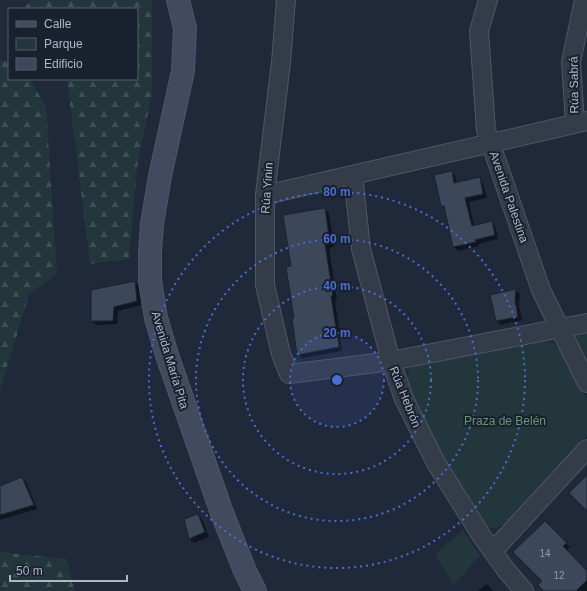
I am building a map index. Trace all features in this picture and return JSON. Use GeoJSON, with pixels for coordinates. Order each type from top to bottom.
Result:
{"type":"FeatureCollection","features":[{"type":"Feature","properties":{"kind":"main road","name":"Avenida María Pita"},"geometry":{"type":"LineString","coordinates":[[178,0],[185,28],[183,71],[159,183],[152,224],[150,245],[150,281],[156,318],[167,356],[222,513],[245,571],[255,591]]}},
{"type":"Feature","properties":{"kind":"street","name":"Rúa Yinin"},"geometry":{"type":"LineString","coordinates":[[286,0],[281,62],[265,195],[265,285],[280,354],[289,374],[391,361]]}},
{"type":"Feature","properties":{"kind":"street","name":"Avenida Palestina"},"geometry":{"type":"LineString","coordinates":[[488,0],[479,31],[486,130],[541,290],[587,383]]}},
{"type":"Feature","properties":{"kind":"street","name":"Rúa Sabrá"},"geometry":{"type":"LineString","coordinates":[[581,122],[571,62],[584,0]]}},
{"type":"Feature","properties":{"kind":"street"},"geometry":{"type":"LineString","coordinates":[[265,195],[581,122]]}},
{"type":"Feature","properties":{"kind":"street","name":"Rúa Hebrón"},"geometry":{"type":"LineString","coordinates":[[353,175],[361,249],[391,361],[404,399],[436,463],[481,535],[494,551],[506,570],[524,591]]}},
{"type":"Feature","properties":{"kind":"street"},"geometry":{"type":"LineString","coordinates":[[391,361],[559,328],[587,324]]}},
{"type":"Feature","properties":{"kind":"street"},"geometry":{"type":"LineString","coordinates":[[494,551],[587,449]]}},
{"type":"Feature","properties":{"kind":"green space"},"geometry":{"type":"Polygon","coordinates":[[[31,0],[150,0],[152,3],[152,94],[137,167],[129,259],[90,264],[67,80],[138,80],[138,8],[25,7],[31,0]]]}},
{"type":"Feature","properties":{"kind":"green space"},"geometry":{"type":"Polygon","coordinates":[[[0,60],[8,62],[8,80],[31,80],[46,107],[57,274],[29,295],[0,390],[0,60]]]}},
{"type":"Feature","properties":{"kind":"green space"},"geometry":{"type":"Polygon","coordinates":[[[587,332],[587,364],[571,335],[587,332]]]}},
{"type":"Feature","properties":{"kind":"green space","name":"Praza de Belén"},"geometry":{"type":"Polygon","coordinates":[[[543,342],[554,343],[561,351],[587,400],[587,436],[509,521],[497,528],[486,528],[444,460],[406,385],[409,369],[416,364],[543,342]]]}},
{"type":"Feature","properties":{"kind":"green space"},"geometry":{"type":"Polygon","coordinates":[[[463,530],[480,556],[453,585],[435,554],[463,530]]]}},
{"type":"Feature","properties":{"kind":"green space"},"geometry":{"type":"Polygon","coordinates":[[[0,552],[66,559],[75,591],[0,591],[0,552]]]}},
{"type":"Feature","properties":{"kind":"building"},"geometry":{"type":"Polygon","coordinates":[[[452,171],[454,183],[480,177],[483,194],[465,198],[472,226],[492,221],[495,235],[475,240],[476,242],[453,247],[444,206],[441,206],[434,175],[452,171]]]}},
{"type":"Feature","properties":{"kind":"building"},"geometry":{"type":"Polygon","coordinates":[[[325,208],[330,243],[325,244],[339,347],[297,355],[292,318],[294,318],[286,267],[291,266],[283,215],[325,208]]]}},
{"type":"Feature","properties":{"kind":"building"},"geometry":{"type":"Polygon","coordinates":[[[135,281],[137,301],[114,307],[113,321],[91,321],[91,290],[135,281]]]}},
{"type":"Feature","properties":{"kind":"building"},"geometry":{"type":"Polygon","coordinates":[[[516,289],[515,300],[518,317],[496,321],[490,295],[516,289]]]}},
{"type":"Feature","properties":{"kind":"building"},"geometry":{"type":"Polygon","coordinates":[[[587,475],[587,511],[569,493],[587,475]]]}},
{"type":"Feature","properties":{"kind":"building"},"geometry":{"type":"Polygon","coordinates":[[[22,477],[34,505],[0,515],[0,486],[22,477]]]}},
{"type":"Feature","properties":{"kind":"building"},"geometry":{"type":"Polygon","coordinates":[[[198,514],[205,532],[189,539],[184,519],[198,514]]]}},
{"type":"Feature","properties":{"kind":"building"},"geometry":{"type":"Polygon","coordinates":[[[545,521],[567,543],[563,546],[587,571],[587,580],[576,591],[544,591],[538,585],[542,581],[513,552],[545,521]]]}}]}
